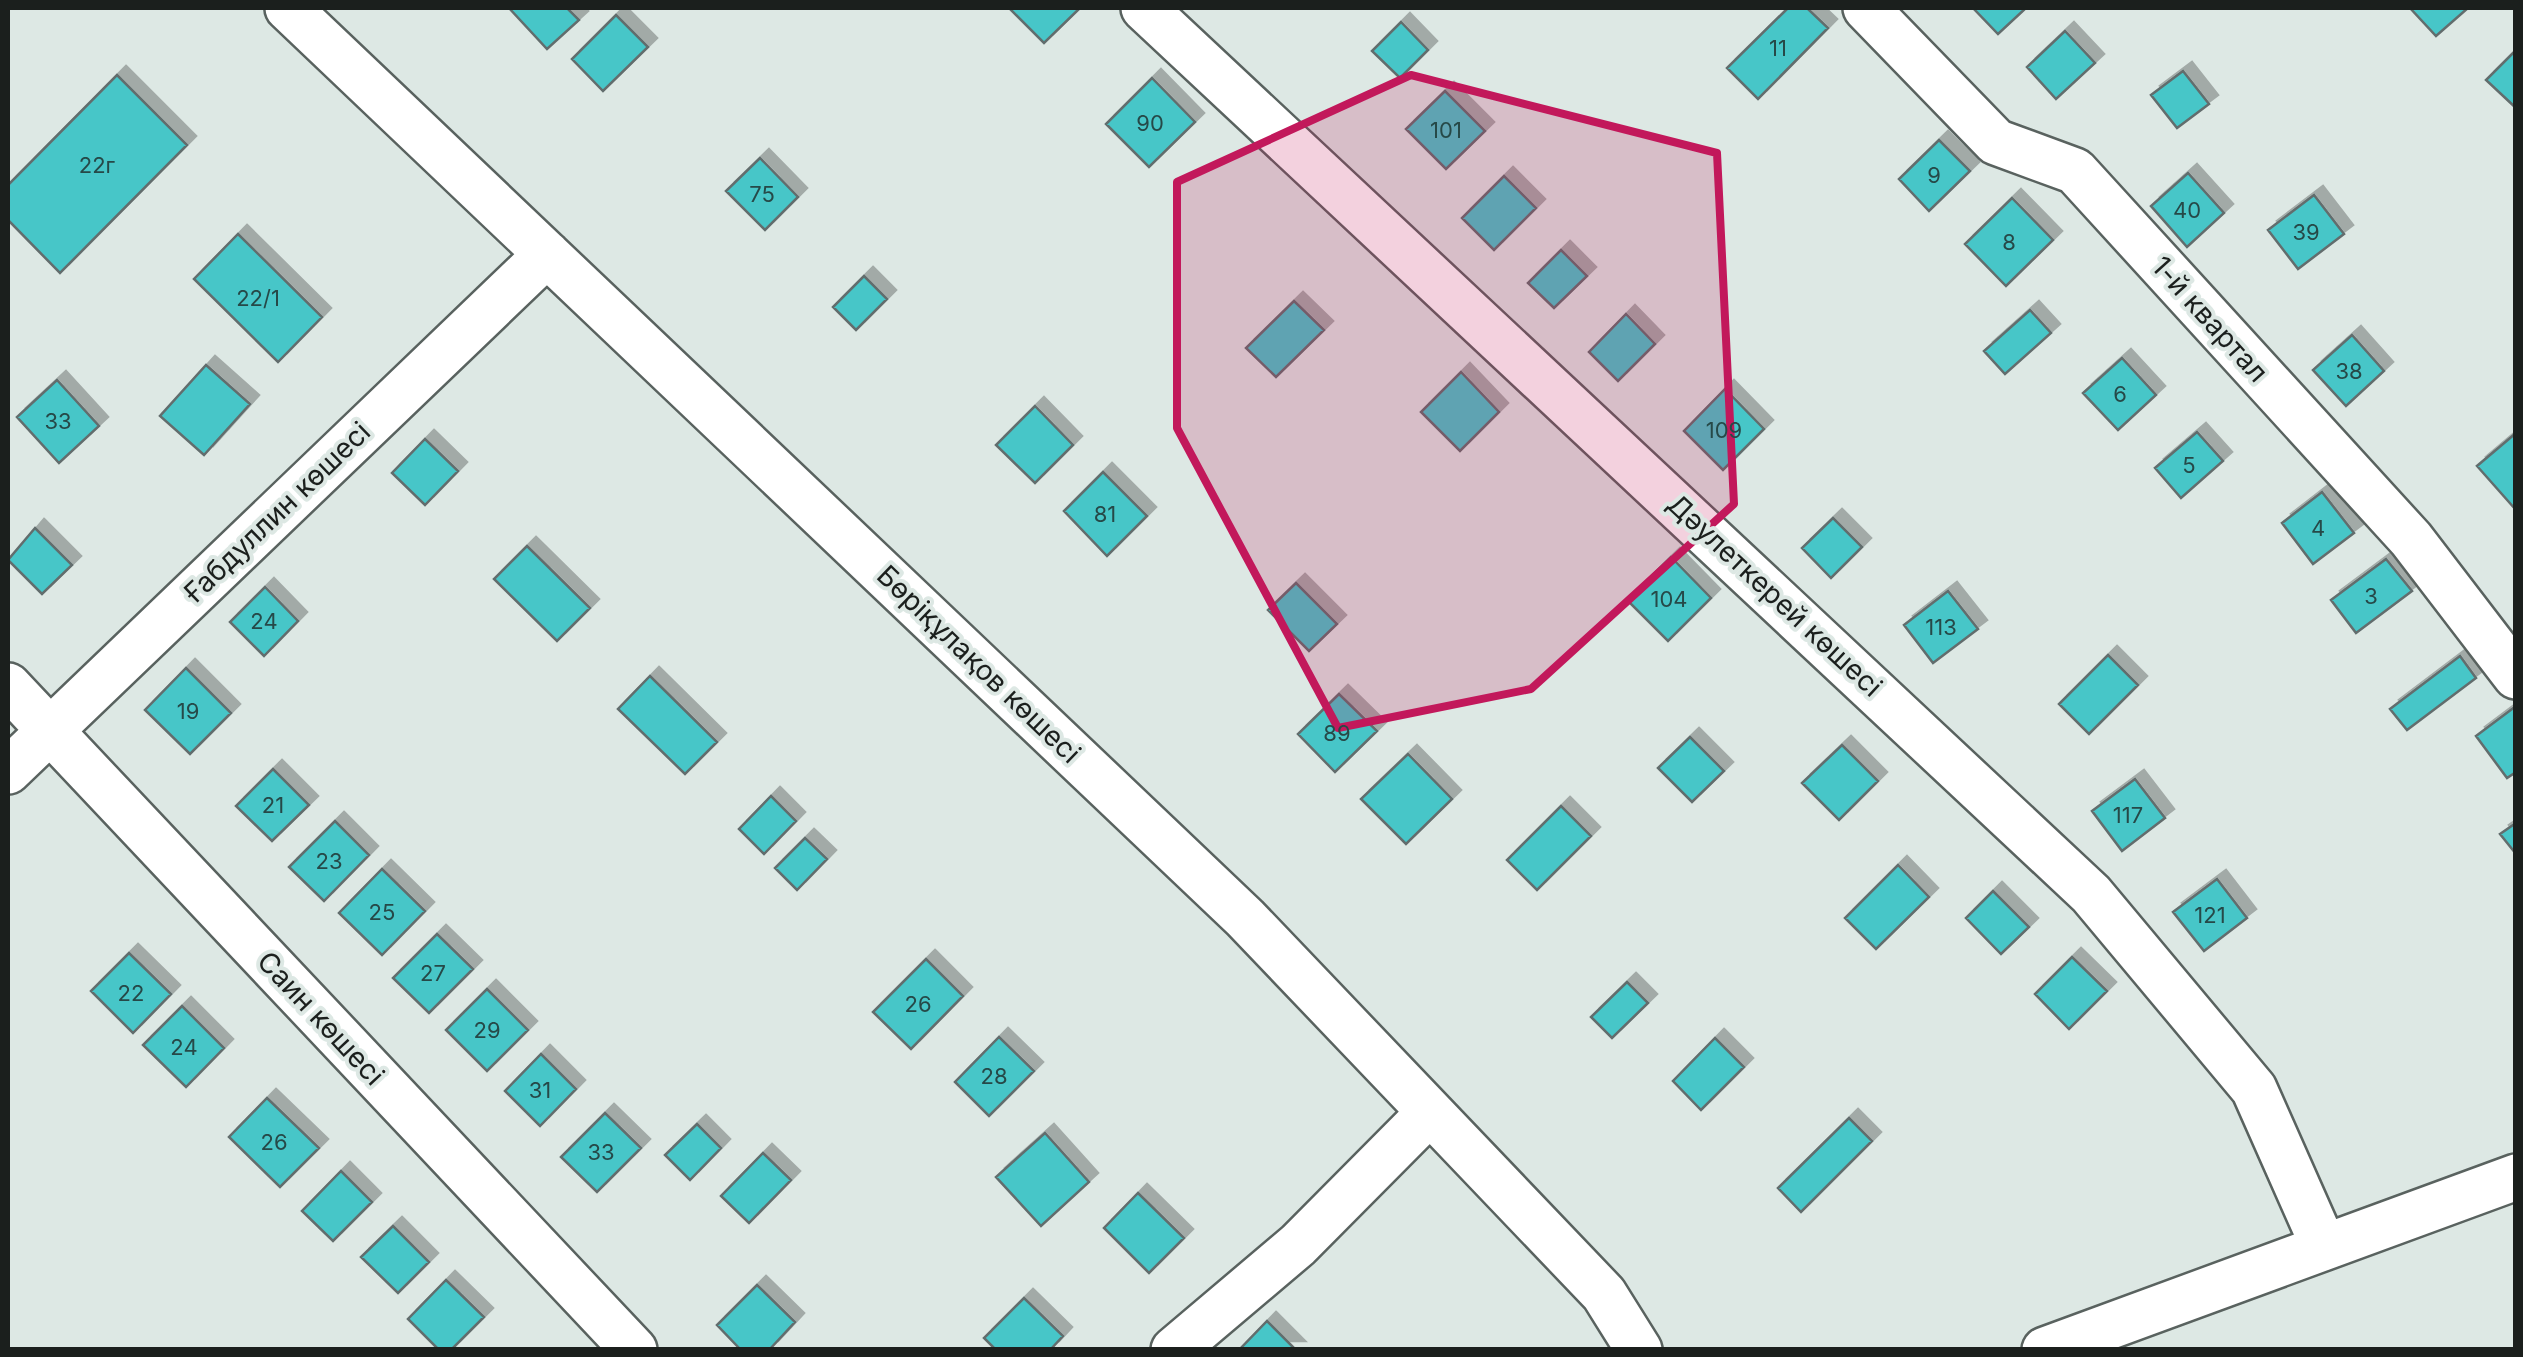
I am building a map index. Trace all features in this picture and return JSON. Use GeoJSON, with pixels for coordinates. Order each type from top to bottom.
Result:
{"type":"FeatureCollection","features":[{"type":"Feature","properties":{"kind":"street","name":"Дәулеткерей көшесі"},"geometry":{"type":"LineString","coordinates":[[1144,8],[2091,894],[2254,1089],[2324,1247]]}},
{"type":"Feature","properties":{"kind":"street","name":"1-й квартал"},"geometry":{"type":"LineString","coordinates":[[1866,8],[1996,142],[2075,171],[2410,539],[2516,676]]}},
{"type":"Feature","properties":{"kind":"street","name":"Бөріқұлақов көшесі"},"geometry":{"type":"LineString","coordinates":[[312,16],[547,254],[1245,918],[1604,1294],[1639,1350]]}},
{"type":"Feature","properties":{"kind":"street","name":"Ғабдуллин көшесі"},"geometry":{"type":"LineString","coordinates":[[8,770],[547,254]]}},
{"type":"Feature","properties":{"kind":"street","name":"Саин көшесі"},"geometry":{"type":"LineString","coordinates":[[8,686],[634,1350]]}},
{"type":"Feature","properties":{"kind":"street"},"geometry":{"type":"LineString","coordinates":[[1174,1350],[1298,1245],[1430,1112]]}},
{"type":"Feature","properties":{"kind":"street"},"geometry":{"type":"LineString","coordinates":[[2045,1350],[2516,1177]]}},
{"type":"Feature","properties":{"kind":"highlighted area"},"geometry":{"type":"Polygon","coordinates":[[[1411,75],[1717,153],[1734,504],[1531,689],[1338,728],[1177,428],[1177,182],[1411,75]]]}},
{"type":"Feature","properties":{"kind":"building"},"geometry":{"type":"Polygon","coordinates":[[[509,8],[567,8],[579,20],[547,49],[509,8]]]}},
{"type":"Feature","properties":{"kind":"building"},"geometry":{"type":"Polygon","coordinates":[[[1009,8],[1080,8],[1044,43],[1009,8]]]}},
{"type":"Feature","properties":{"kind":"building"},"geometry":{"type":"Polygon","coordinates":[[[1788,8],[1807,8],[1828,28],[1758,99],[1727,68],[1788,8]]]}},
{"type":"Feature","properties":{"kind":"building"},"geometry":{"type":"Polygon","coordinates":[[[1973,8],[2026,8],[1998,34],[1973,8]]]}},
{"type":"Feature","properties":{"kind":"building"},"geometry":{"type":"Polygon","coordinates":[[[2410,8],[2468,8],[2436,36],[2410,8]]]}},
{"type":"Feature","properties":{"kind":"building"},"geometry":{"type":"Polygon","coordinates":[[[616,15],[648,47],[603,91],[572,59],[616,15]]]}},
{"type":"Feature","properties":{"kind":"building"},"geometry":{"type":"Polygon","coordinates":[[[1401,22],[1428,50],[1400,78],[1372,51],[1401,22]]]}},
{"type":"Feature","properties":{"kind":"building"},"geometry":{"type":"Polygon","coordinates":[[[2065,31],[2095,63],[2056,99],[2027,67],[2065,31]]]}},
{"type":"Feature","properties":{"kind":"building"},"geometry":{"type":"Polygon","coordinates":[[[2516,50],[2516,108],[2486,80],[2516,50]]]}},
{"type":"Feature","properties":{"kind":"building"},"geometry":{"type":"Polygon","coordinates":[[[2183,71],[2209,104],[2177,128],[2151,95],[2183,71]]]}},
{"type":"Feature","properties":{"kind":"building"},"geometry":{"type":"Polygon","coordinates":[[[117,75],[187,145],[60,273],[8,220],[8,185],[117,75]]]}},
{"type":"Feature","properties":{"kind":"building"},"geometry":{"type":"Polygon","coordinates":[[[1152,78],[1195,122],[1149,167],[1106,124],[1152,78]]]}},
{"type":"Feature","properties":{"kind":"building"},"geometry":{"type":"Polygon","coordinates":[[[1445,91],[1485,131],[1446,169],[1406,129],[1445,91]]]}},
{"type":"Feature","properties":{"kind":"building"},"geometry":{"type":"Polygon","coordinates":[[[1939,140],[1970,171],[1929,211],[1899,179],[1939,140]]]}},
{"type":"Feature","properties":{"kind":"building"},"geometry":{"type":"Polygon","coordinates":[[[760,158],[798,197],[765,230],[726,191],[760,158]]]}},
{"type":"Feature","properties":{"kind":"building"},"geometry":{"type":"Polygon","coordinates":[[[2188,173],[2224,213],[2187,247],[2151,206],[2188,173]]]}},
{"type":"Feature","properties":{"kind":"building"},"geometry":{"type":"Polygon","coordinates":[[[1504,176],[1536,208],[1494,250],[1462,218],[1504,176]]]}},
{"type":"Feature","properties":{"kind":"building"},"geometry":{"type":"Polygon","coordinates":[[[2314,195],[2344,234],[2298,269],[2268,230],[2314,195]]]}},
{"type":"Feature","properties":{"kind":"building"},"geometry":{"type":"Polygon","coordinates":[[[2012,198],[2053,240],[2006,286],[1965,244],[2012,198]]]}},
{"type":"Feature","properties":{"kind":"building"},"geometry":{"type":"Polygon","coordinates":[[[238,234],[322,317],[278,362],[194,279],[238,234]]]}},
{"type":"Feature","properties":{"kind":"building"},"geometry":{"type":"Polygon","coordinates":[[[1561,250],[1587,276],[1554,308],[1528,283],[1561,250]]]}},
{"type":"Feature","properties":{"kind":"building"},"geometry":{"type":"Polygon","coordinates":[[[864,276],[887,299],[856,330],[833,307],[864,276]]]}},
{"type":"Feature","properties":{"kind":"building"},"geometry":{"type":"Polygon","coordinates":[[[1294,301],[1324,330],[1276,377],[1246,348],[1294,301]]]}},
{"type":"Feature","properties":{"kind":"building"},"geometry":{"type":"Polygon","coordinates":[[[2030,310],[2051,333],[2005,374],[1984,351],[2030,310]]]}},
{"type":"Feature","properties":{"kind":"building"},"geometry":{"type":"Polygon","coordinates":[[[1626,314],[1655,344],[1618,381],[1589,352],[1626,314]]]}},
{"type":"Feature","properties":{"kind":"building"},"geometry":{"type":"Polygon","coordinates":[[[2352,335],[2384,371],[2346,406],[2313,370],[2352,335]]]}},
{"type":"Feature","properties":{"kind":"building"},"geometry":{"type":"Polygon","coordinates":[[[2122,358],[2156,395],[2118,430],[2083,393],[2122,358]]]}},
{"type":"Feature","properties":{"kind":"building"},"geometry":{"type":"Polygon","coordinates":[[[206,365],[250,404],[204,455],[160,416],[206,365]]]}},
{"type":"Feature","properties":{"kind":"building"},"geometry":{"type":"Polygon","coordinates":[[[1461,372],[1499,412],[1460,451],[1421,412],[1461,372]]]}},
{"type":"Feature","properties":{"kind":"building"},"geometry":{"type":"Polygon","coordinates":[[[57,380],[99,426],[59,463],[17,417],[57,380]]]}},
{"type":"Feature","properties":{"kind":"building"},"geometry":{"type":"Polygon","coordinates":[[[1725,389],[1764,429],[1723,470],[1684,431],[1725,389]]]}},
{"type":"Feature","properties":{"kind":"building"},"geometry":{"type":"Polygon","coordinates":[[[1035,406],[1073,445],[1035,483],[996,445],[1035,406]]]}},
{"type":"Feature","properties":{"kind":"building"},"geometry":{"type":"Polygon","coordinates":[[[2197,432],[2223,461],[2181,498],[2155,468],[2197,432]]]}},
{"type":"Feature","properties":{"kind":"building"},"geometry":{"type":"Polygon","coordinates":[[[2516,433],[2516,510],[2477,466],[2516,433]]]}},
{"type":"Feature","properties":{"kind":"building"},"geometry":{"type":"Polygon","coordinates":[[[425,439],[458,471],[425,505],[392,473],[425,439]]]}},
{"type":"Feature","properties":{"kind":"building"},"geometry":{"type":"Polygon","coordinates":[[[1103,472],[1147,516],[1107,556],[1064,511],[1103,472]]]}},
{"type":"Feature","properties":{"kind":"building"},"geometry":{"type":"Polygon","coordinates":[[[2322,492],[2354,533],[2313,564],[2282,523],[2322,492]]]}},
{"type":"Feature","properties":{"kind":"building"},"geometry":{"type":"Polygon","coordinates":[[[1833,518],[1862,547],[1831,578],[1802,548],[1833,518]]]}},
{"type":"Feature","properties":{"kind":"building"},"geometry":{"type":"Polygon","coordinates":[[[35,528],[72,565],[42,594],[8,560],[35,528]]]}},
{"type":"Feature","properties":{"kind":"building"},"geometry":{"type":"Polygon","coordinates":[[[527,546],[590,608],[557,641],[494,579],[527,546]]]}},
{"type":"Feature","properties":{"kind":"building"},"geometry":{"type":"Polygon","coordinates":[[[1671,557],[1711,598],[1668,641],[1627,600],[1671,557]]]}},
{"type":"Feature","properties":{"kind":"building"},"geometry":{"type":"Polygon","coordinates":[[[2386,559],[2412,591],[2356,633],[2331,600],[2386,559]]]}},
{"type":"Feature","properties":{"kind":"building"},"geometry":{"type":"Polygon","coordinates":[[[1296,583],[1337,624],[1309,651],[1268,610],[1296,583]]]}},
{"type":"Feature","properties":{"kind":"building"},"geometry":{"type":"Polygon","coordinates":[[[265,587],[298,621],[264,656],[230,622],[265,587]]]}},
{"type":"Feature","properties":{"kind":"building"},"geometry":{"type":"Polygon","coordinates":[[[1948,591],[1978,629],[1933,663],[1904,625],[1948,591]]]}},
{"type":"Feature","properties":{"kind":"building"},"geometry":{"type":"Polygon","coordinates":[[[2108,655],[2138,685],[2089,734],[2059,704],[2108,655]]]}},
{"type":"Feature","properties":{"kind":"building"},"geometry":{"type":"Polygon","coordinates":[[[2460,656],[2476,678],[2407,730],[2390,709],[2460,656]]]}},
{"type":"Feature","properties":{"kind":"building"},"geometry":{"type":"Polygon","coordinates":[[[186,668],[231,713],[190,754],[145,710],[186,668]]]}},
{"type":"Feature","properties":{"kind":"building"},"geometry":{"type":"Polygon","coordinates":[[[650,676],[717,742],[685,774],[618,709],[650,676]]]}},
{"type":"Feature","properties":{"kind":"building"},"geometry":{"type":"Polygon","coordinates":[[[1339,694],[1377,731],[1335,772],[1298,734],[1339,694]]]}},
{"type":"Feature","properties":{"kind":"building"},"geometry":{"type":"Polygon","coordinates":[[[2516,706],[2516,772],[2507,778],[2476,736],[2516,706]]]}},
{"type":"Feature","properties":{"kind":"building"},"geometry":{"type":"Polygon","coordinates":[[[1690,737],[1724,771],[1692,802],[1658,768],[1690,737]]]}},
{"type":"Feature","properties":{"kind":"building"},"geometry":{"type":"Polygon","coordinates":[[[1842,745],[1878,781],[1839,820],[1802,783],[1842,745]]]}},
{"type":"Feature","properties":{"kind":"building"},"geometry":{"type":"Polygon","coordinates":[[[1408,754],[1452,799],[1406,844],[1361,799],[1408,754]]]}},
{"type":"Feature","properties":{"kind":"building"},"geometry":{"type":"Polygon","coordinates":[[[273,769],[309,805],[272,841],[236,806],[273,769]]]}},
{"type":"Feature","properties":{"kind":"building"},"geometry":{"type":"Polygon","coordinates":[[[2135,779],[2165,818],[2122,851],[2092,811],[2135,779]]]}},
{"type":"Feature","properties":{"kind":"building"},"geometry":{"type":"Polygon","coordinates":[[[771,796],[796,821],[764,854],[739,829],[771,796]]]}},
{"type":"Feature","properties":{"kind":"building"},"geometry":{"type":"Polygon","coordinates":[[[1561,806],[1591,836],[1537,890],[1507,860],[1561,806]]]}},
{"type":"Feature","properties":{"kind":"building"},"geometry":{"type":"Polygon","coordinates":[[[335,821],[369,855],[324,901],[289,867],[335,821]]]}},
{"type":"Feature","properties":{"kind":"building"},"geometry":{"type":"Polygon","coordinates":[[[2516,823],[2516,854],[2500,834],[2516,823]]]}},
{"type":"Feature","properties":{"kind":"building"},"geometry":{"type":"Polygon","coordinates":[[[805,838],[827,859],[797,890],[775,868],[805,838]]]}},
{"type":"Feature","properties":{"kind":"building"},"geometry":{"type":"Polygon","coordinates":[[[1898,865],[1929,897],[1876,949],[1845,918],[1898,865]]]}},
{"type":"Feature","properties":{"kind":"building"},"geometry":{"type":"Polygon","coordinates":[[[382,869],[425,911],[382,955],[339,913],[382,869]]]}},
{"type":"Feature","properties":{"kind":"building"},"geometry":{"type":"Polygon","coordinates":[[[2217,879],[2247,918],[2204,951],[2173,912],[2217,879]]]}},
{"type":"Feature","properties":{"kind":"building"},"geometry":{"type":"Polygon","coordinates":[[[1993,891],[2029,927],[2001,954],[1966,918],[1993,891]]]}},
{"type":"Feature","properties":{"kind":"building"},"geometry":{"type":"Polygon","coordinates":[[[437,934],[473,969],[429,1013],[393,978],[437,934]]]}},
{"type":"Feature","properties":{"kind":"building"},"geometry":{"type":"Polygon","coordinates":[[[129,953],[171,994],[133,1033],[91,991],[129,953]]]}},
{"type":"Feature","properties":{"kind":"building"},"geometry":{"type":"Polygon","coordinates":[[[2072,957],[2107,991],[2069,1029],[2035,994],[2072,957]]]}},
{"type":"Feature","properties":{"kind":"building"},"geometry":{"type":"Polygon","coordinates":[[[926,959],[963,996],[911,1049],[873,1012],[926,959]]]}},
{"type":"Feature","properties":{"kind":"building"},"geometry":{"type":"Polygon","coordinates":[[[1627,982],[1648,1003],[1612,1038],[1591,1017],[1627,982]]]}},
{"type":"Feature","properties":{"kind":"building"},"geometry":{"type":"Polygon","coordinates":[[[487,989],[528,1030],[487,1071],[446,1030],[487,989]]]}},
{"type":"Feature","properties":{"kind":"building"},"geometry":{"type":"Polygon","coordinates":[[[182,1006],[224,1048],[186,1087],[143,1045],[182,1006]]]}},
{"type":"Feature","properties":{"kind":"building"},"geometry":{"type":"Polygon","coordinates":[[[999,1037],[1034,1071],[989,1116],[955,1082],[999,1037]]]}},
{"type":"Feature","properties":{"kind":"building"},"geometry":{"type":"Polygon","coordinates":[[[1715,1038],[1744,1067],[1701,1110],[1673,1081],[1715,1038]]]}},
{"type":"Feature","properties":{"kind":"building"},"geometry":{"type":"Polygon","coordinates":[[[541,1054],[576,1089],[540,1126],[505,1091],[541,1054]]]}},
{"type":"Feature","properties":{"kind":"building"},"geometry":{"type":"Polygon","coordinates":[[[267,1098],[319,1148],[280,1187],[229,1137],[267,1098]]]}},
{"type":"Feature","properties":{"kind":"building"},"geometry":{"type":"Polygon","coordinates":[[[605,1113],[641,1148],[597,1192],[561,1157],[605,1113]]]}},
{"type":"Feature","properties":{"kind":"building"},"geometry":{"type":"Polygon","coordinates":[[[1849,1118],[1872,1141],[1801,1212],[1778,1188],[1849,1118]]]}},
{"type":"Feature","properties":{"kind":"building"},"geometry":{"type":"Polygon","coordinates":[[[697,1124],[721,1148],[690,1180],[665,1155],[697,1124]]]}},
{"type":"Feature","properties":{"kind":"building"},"geometry":{"type":"Polygon","coordinates":[[[1045,1133],[1089,1182],[1041,1226],[996,1177],[1045,1133]]]}},
{"type":"Feature","properties":{"kind":"building"},"geometry":{"type":"Polygon","coordinates":[[[763,1153],[791,1180],[749,1223],[721,1196],[763,1153]]]}},
{"type":"Feature","properties":{"kind":"building"},"geometry":{"type":"Polygon","coordinates":[[[341,1171],[372,1202],[333,1241],[302,1211],[341,1171]]]}},
{"type":"Feature","properties":{"kind":"building"},"geometry":{"type":"Polygon","coordinates":[[[1138,1193],[1184,1238],[1149,1273],[1104,1228],[1138,1193]]]}},
{"type":"Feature","properties":{"kind":"building"},"geometry":{"type":"Polygon","coordinates":[[[393,1226],[429,1262],[398,1293],[361,1257],[393,1226]]]}},
{"type":"Feature","properties":{"kind":"building"},"geometry":{"type":"Polygon","coordinates":[[[446,1280],[484,1317],[451,1350],[439,1350],[408,1319],[446,1280]]]}},
{"type":"Feature","properties":{"kind":"building"},"geometry":{"type":"Polygon","coordinates":[[[757,1285],[795,1322],[769,1350],[741,1350],[717,1325],[757,1285]]]}},
{"type":"Feature","properties":{"kind":"building"},"geometry":{"type":"Polygon","coordinates":[[[1024,1298],[1063,1336],[1050,1350],[996,1350],[984,1338],[1024,1298]]]}},
{"type":"Feature","properties":{"kind":"building"},"geometry":{"type":"Polygon","coordinates":[[[1267,1321],[1296,1350],[1239,1350],[1267,1321]]]}}]}
